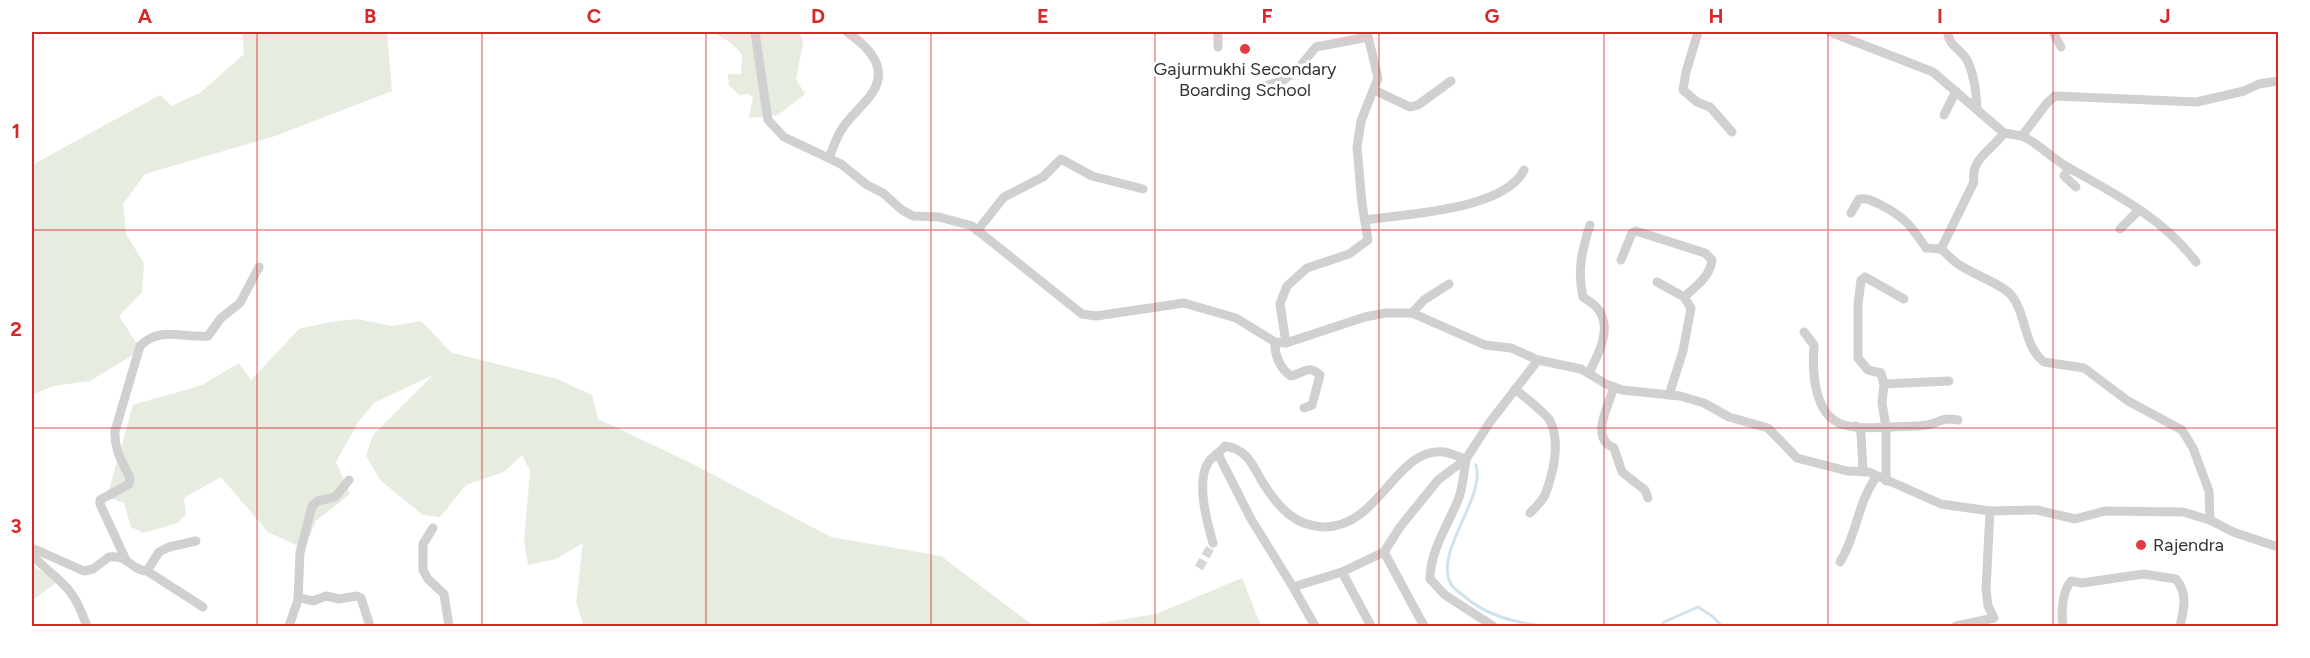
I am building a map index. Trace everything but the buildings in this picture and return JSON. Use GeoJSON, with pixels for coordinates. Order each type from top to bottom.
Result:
{"type":"FeatureCollection","features":[{"type":"Feature","properties":{"kind":"street"},"geometry":{"type":"LineString","coordinates":[[755,32],[768,120],[784,137],[829,157],[913,216],[939,217],[972,226],[1082,314],[1096,316],[1184,303],[1236,318],[1275,342],[1286,343],[1365,317],[1385,313],[1412,313],[1485,345],[1511,348],[1538,360],[1581,369],[1614,387],[1704,403],[1729,417],[1768,428],[1797,458],[1877,476],[1941,504],[1990,511],[2037,510],[2075,519],[2105,511],[2183,512],[2210,520],[2232,532],[2278,547]]}},
{"type":"Feature","properties":{"kind":"street"},"geometry":{"type":"LineString","coordinates":[[829,157],[840,132],[869,97],[877,77],[877,62],[864,44],[847,32]]}},
{"type":"Feature","properties":{"kind":"street"},"geometry":{"type":"LineString","coordinates":[[1218,32],[1218,47]]}},
{"type":"Feature","properties":{"kind":"street"},"geometry":{"type":"LineString","coordinates":[[1698,32],[1683,90],[1697,102],[1710,107],[1732,132]]}},
{"type":"Feature","properties":{"kind":"street"},"geometry":{"type":"LineString","coordinates":[[1830,32],[1933,72],[2004,133],[2022,136],[2035,142],[2058,162],[2110,190],[2139,210],[2188,251],[2196,262]]}},
{"type":"Feature","properties":{"kind":"street"},"geometry":{"type":"LineString","coordinates":[[1948,32],[1949,40],[1968,61],[1976,84],[1977,109]]}},
{"type":"Feature","properties":{"kind":"street"},"geometry":{"type":"LineString","coordinates":[[2053,32],[2061,47]]}},
{"type":"Feature","properties":{"kind":"street"},"geometry":{"type":"LineString","coordinates":[[1268,85],[1282,81],[1297,70],[1316,47],[1368,34],[1378,78],[1360,122],[1357,147],[1368,240],[1349,254],[1307,268],[1287,286],[1280,304],[1286,343]]}},
{"type":"Feature","properties":{"kind":"street"},"geometry":{"type":"LineString","coordinates":[[1374,90],[1410,107],[1418,105],[1451,81]]}},
{"type":"Feature","properties":{"kind":"street"},"geometry":{"type":"LineString","coordinates":[[2022,136],[2055,96],[2197,102],[2244,91],[2259,84],[2278,81]]}},
{"type":"Feature","properties":{"kind":"street"},"geometry":{"type":"LineString","coordinates":[[1944,115],[1956,91]]}},
{"type":"Feature","properties":{"kind":"street"},"geometry":{"type":"LineString","coordinates":[[1941,249],[1974,182],[1972,171],[1977,162],[2004,133]]}},
{"type":"Feature","properties":{"kind":"street"},"geometry":{"type":"LineString","coordinates":[[977,231],[1004,198],[1043,177],[1061,159],[1092,176],[1143,189]]}},
{"type":"Feature","properties":{"kind":"street"},"geometry":{"type":"LineString","coordinates":[[2069,168],[2064,176],[2076,187]]}},
{"type":"Feature","properties":{"kind":"street"},"geometry":{"type":"LineString","coordinates":[[1365,220],[1456,207],[1493,197],[1521,176],[1524,170]]}},
{"type":"Feature","properties":{"kind":"street"},"geometry":{"type":"LineString","coordinates":[[1851,213],[1859,199],[1871,200],[1896,212],[1907,221],[1926,248],[1941,249],[1957,263],[2011,295],[2019,308],[2032,348],[2044,362],[2084,368],[2128,401],[2182,430],[2193,448],[2209,490],[2210,520]]}},
{"type":"Feature","properties":{"kind":"street"},"geometry":{"type":"LineString","coordinates":[[2120,229],[2139,210]]}},
{"type":"Feature","properties":{"kind":"street"},"geometry":{"type":"LineString","coordinates":[[1589,373],[1597,358],[1605,330],[1599,309],[1583,297],[1580,283],[1583,247],[1590,225]]}},
{"type":"Feature","properties":{"kind":"street"},"geometry":{"type":"LineString","coordinates":[[1622,260],[1632,233],[1636,231],[1705,253],[1712,260],[1711,269],[1684,297]]}},
{"type":"Feature","properties":{"kind":"street"},"geometry":{"type":"LineString","coordinates":[[203,608],[147,571],[137,569],[124,558],[100,500],[129,484],[130,478],[114,443],[115,431],[140,346],[146,340],[171,333],[196,337],[208,336],[221,318],[240,303],[259,267]]}},
{"type":"Feature","properties":{"kind":"street"},"geometry":{"type":"LineString","coordinates":[[1886,481],[1886,427],[1882,403],[1884,384],[1881,373],[1868,370],[1858,358],[1858,305],[1862,280],[1865,277],[1904,299]]}},
{"type":"Feature","properties":{"kind":"street"},"geometry":{"type":"LineString","coordinates":[[1657,282],[1684,297],[1691,308],[1683,351],[1669,395]]}},
{"type":"Feature","properties":{"kind":"street"},"geometry":{"type":"LineString","coordinates":[[1412,313],[1424,300],[1449,284]]}},
{"type":"Feature","properties":{"kind":"street"},"geometry":{"type":"LineString","coordinates":[[1804,332],[1814,345],[1812,370],[1816,391],[1834,419],[1844,425],[1886,427],[1929,424],[1944,418],[1958,420]]}},
{"type":"Feature","properties":{"kind":"street"},"geometry":{"type":"LineString","coordinates":[[1275,342],[1275,350],[1284,371],[1291,376],[1307,369],[1314,370],[1320,375],[1315,400],[1312,405],[1304,408]]}},
{"type":"Feature","properties":{"kind":"street"},"geometry":{"type":"LineString","coordinates":[[1293,587],[1342,572],[1384,552],[1400,527],[1438,480],[1466,459],[1538,360]]}},
{"type":"Feature","properties":{"kind":"street"},"geometry":{"type":"LineString","coordinates":[[1884,384],[1949,381]]}},
{"type":"Feature","properties":{"kind":"street"},"geometry":{"type":"LineString","coordinates":[[1614,387],[1605,411],[1602,437],[1607,445],[1614,448],[1622,472],[1645,490],[1648,498]]}},
{"type":"Feature","properties":{"kind":"street"},"geometry":{"type":"LineString","coordinates":[[1515,389],[1550,419],[1554,435],[1555,454],[1552,471],[1544,496],[1530,513]]}},
{"type":"Feature","properties":{"kind":"street"},"geometry":{"type":"LineString","coordinates":[[1856,426],[1861,432],[1863,472]]}},
{"type":"Feature","properties":{"kind":"street"},"geometry":{"type":"LineString","coordinates":[[1213,543],[1204,506],[1203,475],[1212,458],[1225,446],[1237,448],[1256,467],[1265,487],[1290,516],[1300,523],[1324,527],[1350,522],[1366,511],[1412,461],[1426,454],[1443,452],[1466,459]]}},
{"type":"Feature","properties":{"kind":"street"},"geometry":{"type":"LineString","coordinates":[[1218,454],[1251,519],[1315,627]]}},
{"type":"Feature","properties":{"kind":"street"},"geometry":{"type":"LineString","coordinates":[[1466,459],[1460,498],[1443,532],[1430,567],[1430,579],[1445,595],[1493,627]]}},
{"type":"Feature","properties":{"kind":"street"},"geometry":{"type":"LineString","coordinates":[[1840,562],[1848,549],[1859,511],[1870,485],[1877,476]]}},
{"type":"Feature","properties":{"kind":"street"},"geometry":{"type":"LineString","coordinates":[[289,627],[298,600],[300,553],[312,506],[318,501],[339,494],[348,480]]}},
{"type":"Feature","properties":{"kind":"street"},"geometry":{"type":"LineString","coordinates":[[1956,627],[1994,618],[1988,606],[1986,589],[1990,511]]}},
{"type":"Feature","properties":{"kind":"street"},"geometry":{"type":"LineString","coordinates":[[433,528],[423,544],[423,570],[428,579],[444,594],[449,627]]}},
{"type":"Feature","properties":{"kind":"street"},"geometry":{"type":"LineString","coordinates":[[147,571],[159,552],[169,547],[196,541]]}},
{"type":"Feature","properties":{"kind":"street"},"geometry":{"type":"LineString","coordinates":[[32,548],[84,571],[93,569],[109,557],[124,558]]}},
{"type":"Feature","properties":{"kind":"street"},"geometry":{"type":"LineString","coordinates":[[1384,552],[1424,627]]}},
{"type":"Feature","properties":{"kind":"street"},"geometry":{"type":"LineString","coordinates":[[32,553],[36,560],[65,585],[74,597],[87,626]]}},
{"type":"Feature","properties":{"kind":"street"},"geometry":{"type":"LineString","coordinates":[[1342,572],[1371,627]]}},
{"type":"Feature","properties":{"kind":"street"},"geometry":{"type":"LineString","coordinates":[[2063,627],[2063,602],[2067,585],[2071,581],[2082,583],[2143,574],[2176,579],[2182,587],[2185,603],[2180,627]]}},
{"type":"Feature","properties":{"kind":"street"},"geometry":{"type":"LineString","coordinates":[[298,600],[301,598],[313,601],[326,596],[334,599],[359,596],[370,627]]}},
{"type":"Feature","properties":{"kind":"shaded area"},"geometry":{"type":"Polygon","coordinates":[[[242,32],[387,32],[392,91],[275,136],[145,174],[123,204],[126,234],[144,263],[142,292],[119,316],[141,350],[90,381],[53,386],[32,395],[32,165],[160,95],[172,106],[201,92],[244,54],[242,32]]]}},
{"type":"Feature","properties":{"kind":"shaded area"},"geometry":{"type":"Polygon","coordinates":[[[713,32],[800,32],[803,43],[796,79],[805,94],[778,115],[749,118],[753,97],[749,94],[739,95],[729,85],[728,74],[741,74],[742,54],[731,43],[713,32]]]}},
{"type":"Feature","properties":{"kind":"shaded area"},"geometry":{"type":"Polygon","coordinates":[[[357,319],[392,326],[421,321],[452,353],[557,379],[592,395],[598,419],[689,462],[831,537],[941,556],[1034,626],[584,626],[576,602],[583,543],[556,559],[528,565],[524,541],[530,471],[522,455],[504,472],[466,485],[440,517],[423,515],[380,480],[366,456],[373,435],[433,375],[374,403],[359,421],[336,462],[350,494],[316,521],[304,549],[268,532],[221,477],[184,498],[186,514],[178,523],[143,533],[131,527],[124,503],[107,497],[133,405],[202,385],[239,363],[251,380],[299,329],[329,322],[357,319]]]}},
{"type":"Feature","properties":{"kind":"shaded area"},"geometry":{"type":"Polygon","coordinates":[[[32,565],[57,582],[32,601],[32,565]]]}},
{"type":"Feature","properties":{"kind":"shaded area"},"geometry":{"type":"Polygon","coordinates":[[[1242,578],[1261,626],[1081,626],[1156,614],[1242,578]]]}},
{"type":"Feature","properties":{"kind":"waterway"},"geometry":{"type":"LineString","coordinates":[[1476,465],[1477,478],[1474,493],[1449,557],[1447,571],[1451,584],[1482,609],[1510,620],[1541,626]]}},
{"type":"Feature","properties":{"kind":"waterway"},"geometry":{"type":"LineString","coordinates":[[1662,626],[1664,622],[1698,607],[1722,626]]}},
{"type":"Feature","properties":{"kind":"tunnel"},"geometry":{"type":"LineString","coordinates":[[1199,568],[1213,543]]}},
{"type":"Feature","properties":{"kind":"place","name":"Gajurmukhi Secondary Boarding School"},"geometry":{"type":"Point","coordinates":[1245,49]}},
{"type":"Feature","properties":{"kind":"place","name":"Rajendra"},"geometry":{"type":"Point","coordinates":[2141,545]}}]}
